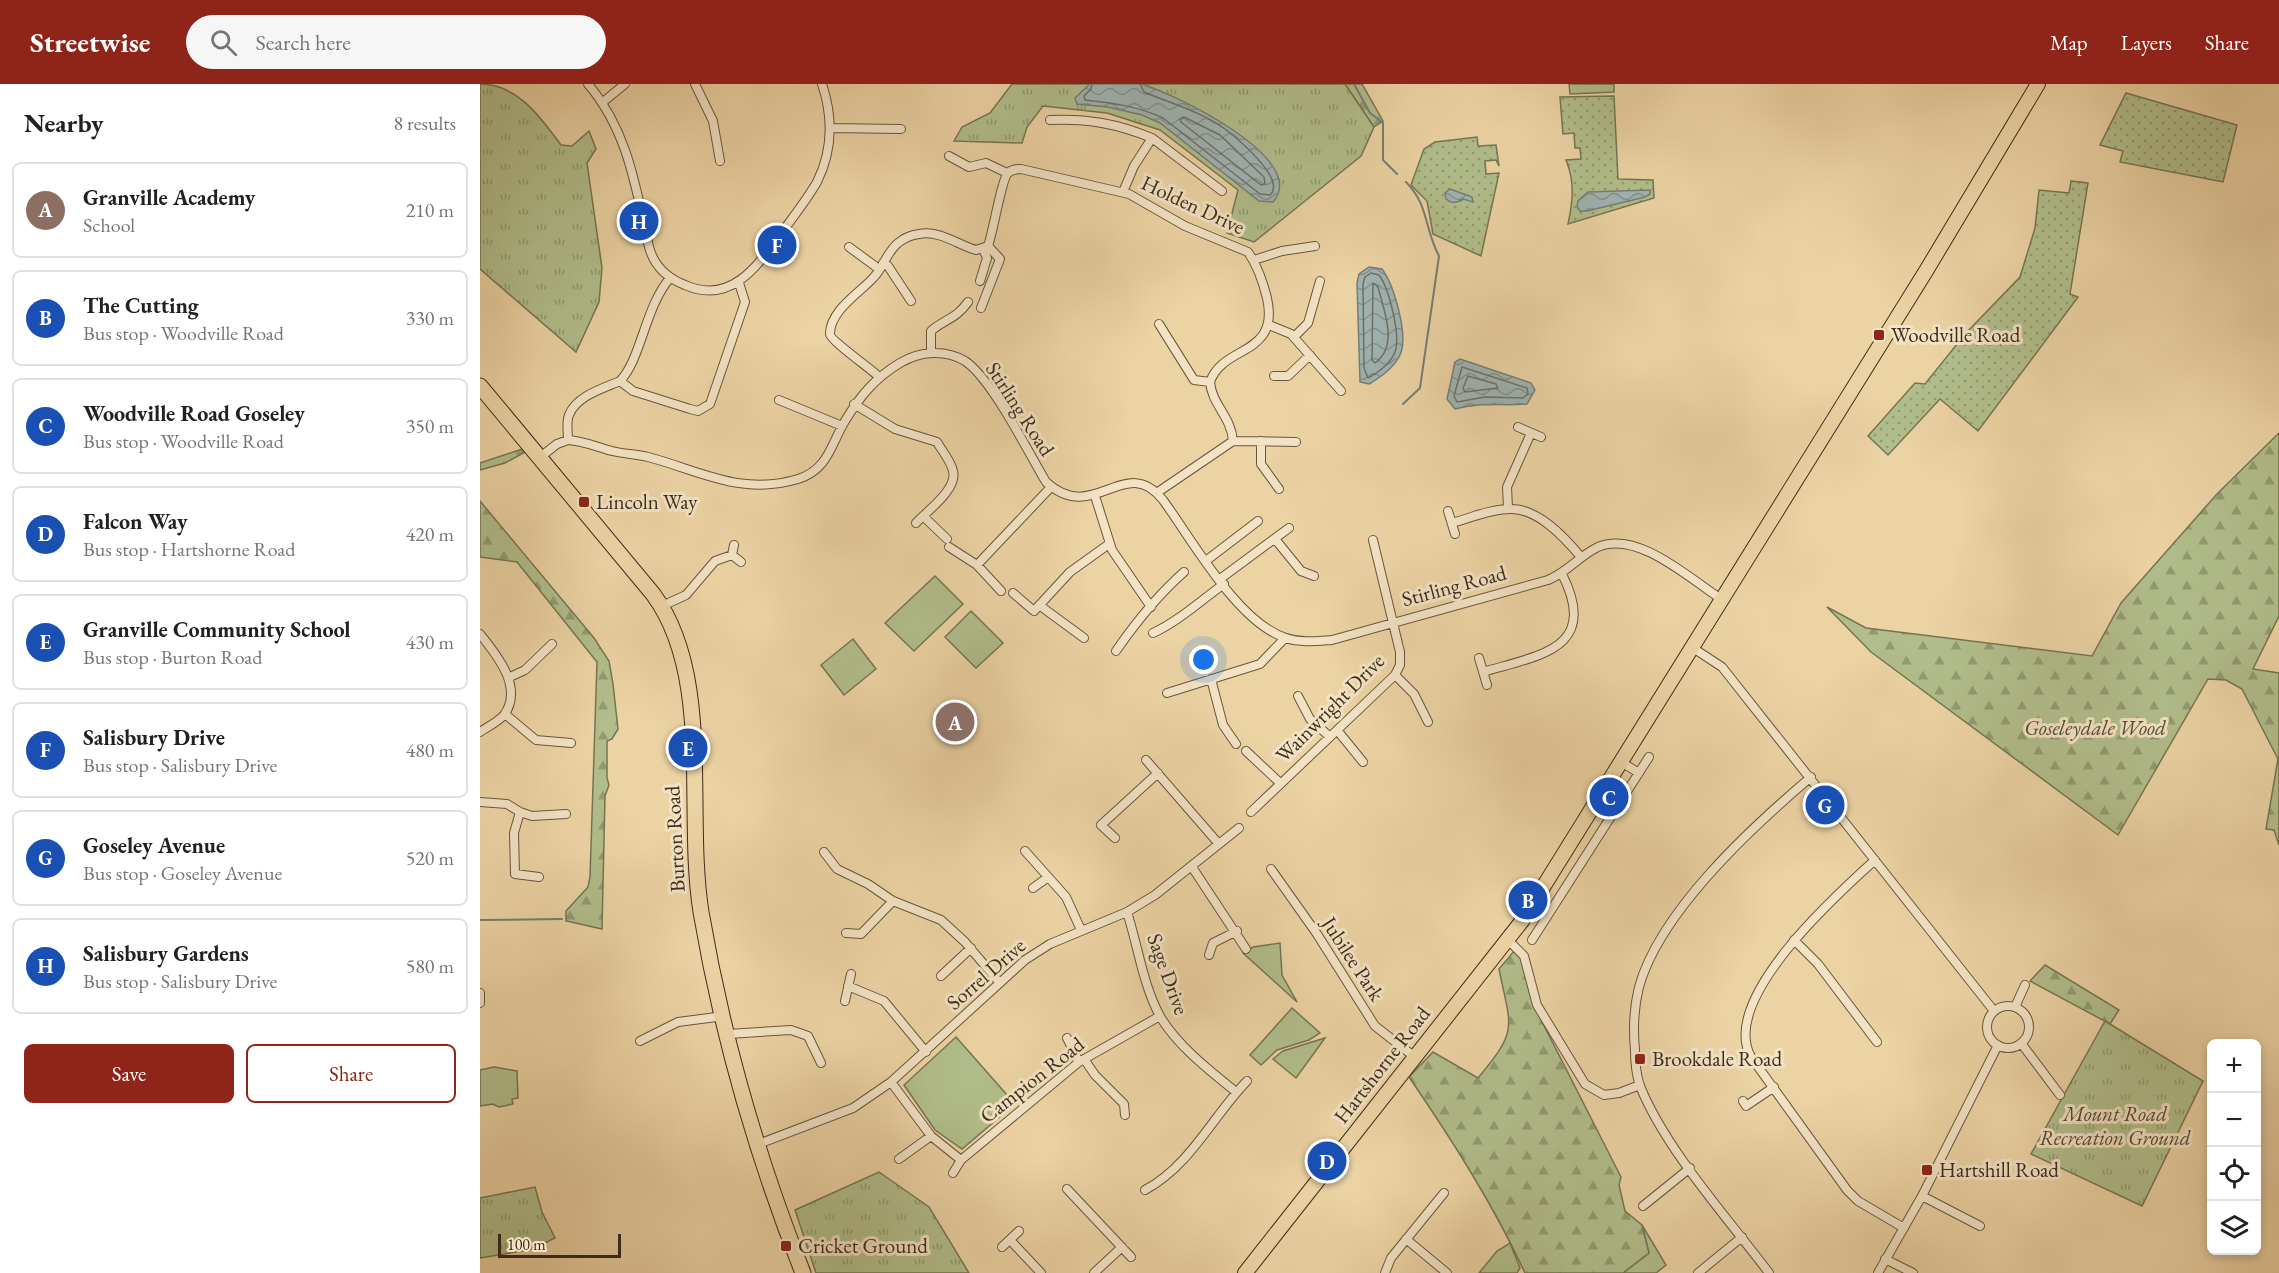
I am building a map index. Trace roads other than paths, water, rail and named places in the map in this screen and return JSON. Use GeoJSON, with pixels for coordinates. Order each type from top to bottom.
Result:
{"type":"FeatureCollection","features":[{"type":"Feature","properties":{"kind":"highway","name":"Burton Road"},"geometry":{"type":"LineString","coordinates":[[480,386],[662,606],[679,642],[690,688],[698,888],[728,1034],[756,1144],[803,1273]]}},
{"type":"Feature","properties":{"kind":"main road"},"geometry":{"type":"LineString","coordinates":[[1508,940],[1522,921],[1690,646],[1926,271],[2038,84]]}},
{"type":"Feature","properties":{"kind":"main road","name":"Hartshorne Road"},"geometry":{"type":"LineString","coordinates":[[1246,1273],[1416,1058],[1474,979],[1508,940]]}},
{"type":"Feature","properties":{"kind":"street"},"geometry":{"type":"LineString","coordinates":[[588,84],[600,98],[621,135],[629,157],[652,256],[669,278],[700,290],[718,290],[739,283],[763,260],[814,187],[823,171],[830,128],[822,84]]}},
{"type":"Feature","properties":{"kind":"street"},"geometry":{"type":"LineString","coordinates":[[600,98],[625,84]]}},
{"type":"Feature","properties":{"kind":"street"},"geometry":{"type":"LineString","coordinates":[[695,84],[713,122],[720,161]]}},
{"type":"Feature","properties":{"kind":"street"},"geometry":{"type":"LineString","coordinates":[[1050,120],[1097,121],[1122,126],[1152,138],[1222,191]]}},
{"type":"Feature","properties":{"kind":"street"},"geometry":{"type":"LineString","coordinates":[[830,128],[902,129]]}},
{"type":"Feature","properties":{"kind":"street"},"geometry":{"type":"LineString","coordinates":[[1123,192],[1134,166],[1152,138]]}},
{"type":"Feature","properties":{"kind":"street","name":"Holden Drive"},"geometry":{"type":"LineString","coordinates":[[950,156],[969,167],[986,163],[1007,173],[1022,169],[1123,192],[1185,226],[1235,244],[1248,252],[1254,260],[1265,288],[1269,325]]}},
{"type":"Feature","properties":{"kind":"street"},"geometry":{"type":"LineString","coordinates":[[980,281],[987,258],[985,247],[1007,173]]}},
{"type":"Feature","properties":{"kind":"street"},"geometry":{"type":"LineString","coordinates":[[878,376],[856,356],[836,344],[830,334],[849,298],[859,291],[899,242],[922,233],[934,233],[976,250],[985,247]]}},
{"type":"Feature","properties":{"kind":"street"},"geometry":{"type":"LineString","coordinates":[[1254,260],[1282,251],[1315,246]]}},
{"type":"Feature","properties":{"kind":"street"},"geometry":{"type":"LineString","coordinates":[[849,247],[881,266],[888,266],[911,301]]}},
{"type":"Feature","properties":{"kind":"street"},"geometry":{"type":"LineString","coordinates":[[981,308],[1000,259],[985,247]]}},
{"type":"Feature","properties":{"kind":"street"},"geometry":{"type":"LineString","coordinates":[[568,440],[568,417],[574,407],[599,389],[621,381],[629,368],[653,302],[669,278]]}},
{"type":"Feature","properties":{"kind":"street"},"geometry":{"type":"LineString","coordinates":[[1294,337],[1308,323],[1320,281]]}},
{"type":"Feature","properties":{"kind":"street"},"geometry":{"type":"LineString","coordinates":[[621,381],[633,391],[650,397],[690,409],[704,409],[710,404],[746,302],[739,283]]}},
{"type":"Feature","properties":{"kind":"street"},"geometry":{"type":"LineString","coordinates":[[539,458],[557,444],[568,440],[648,457],[702,476],[760,485],[780,483],[814,472],[829,455],[854,404],[878,376],[907,359],[931,353],[932,332],[939,324],[953,319],[968,302]]}},
{"type":"Feature","properties":{"kind":"street"},"geometry":{"type":"LineString","coordinates":[[1159,324],[1194,380],[1210,382]]}},
{"type":"Feature","properties":{"kind":"street"},"geometry":{"type":"LineString","coordinates":[[1233,441],[1232,424],[1211,393],[1210,382],[1221,368],[1260,338],[1269,325],[1294,337],[1341,392]]}},
{"type":"Feature","properties":{"kind":"street","name":"Stirling Road"},"geometry":{"type":"LineString","coordinates":[[931,353],[943,353],[965,362],[986,382],[1051,487],[1058,494],[1072,498],[1095,496],[1123,483],[1133,482],[1146,485],[1158,492],[1248,616],[1285,638],[1297,641],[1332,640],[1562,574],[1581,557],[1608,544],[1633,545],[1649,551],[1721,599]]}},
{"type":"Feature","properties":{"kind":"street"},"geometry":{"type":"LineString","coordinates":[[1274,376],[1288,376],[1310,355]]}},
{"type":"Feature","properties":{"kind":"street"},"geometry":{"type":"LineString","coordinates":[[779,400],[842,426]]}},
{"type":"Feature","properties":{"kind":"street"},"geometry":{"type":"LineString","coordinates":[[854,404],[895,429],[937,442],[953,468],[955,478],[950,487],[916,523]]}},
{"type":"Feature","properties":{"kind":"street"},"geometry":{"type":"LineString","coordinates":[[1518,427],[1541,437]]}},
{"type":"Feature","properties":{"kind":"street"},"geometry":{"type":"LineString","coordinates":[[1508,508],[1507,487],[1531,433]]}},
{"type":"Feature","properties":{"kind":"street"},"geometry":{"type":"LineString","coordinates":[[1158,492],[1233,441],[1296,442]]}},
{"type":"Feature","properties":{"kind":"street"},"geometry":{"type":"LineString","coordinates":[[1261,441],[1261,464],[1279,489]]}},
{"type":"Feature","properties":{"kind":"street"},"geometry":{"type":"LineString","coordinates":[[977,565],[1051,487]]}},
{"type":"Feature","properties":{"kind":"street"},"geometry":{"type":"LineString","coordinates":[[1095,496],[1109,544],[1151,607]]}},
{"type":"Feature","properties":{"kind":"street"},"geometry":{"type":"LineString","coordinates":[[1452,523],[1508,508],[1538,518],[1562,537],[1581,557]]}},
{"type":"Feature","properties":{"kind":"street"},"geometry":{"type":"LineString","coordinates":[[1448,511],[1455,534]]}},
{"type":"Feature","properties":{"kind":"street"},"geometry":{"type":"LineString","coordinates":[[923,516],[948,543],[977,565],[1001,591]]}},
{"type":"Feature","properties":{"kind":"street"},"geometry":{"type":"LineString","coordinates":[[1207,560],[1258,521]]}},
{"type":"Feature","properties":{"kind":"street"},"geometry":{"type":"LineString","coordinates":[[1153,633],[1176,622],[1289,528]]}},
{"type":"Feature","properties":{"kind":"street"},"geometry":{"type":"LineString","coordinates":[[1275,539],[1301,571],[1314,576]]}},
{"type":"Feature","properties":{"kind":"street","name":"Wainwright Drive"},"geometry":{"type":"LineString","coordinates":[[1251,812],[1395,675],[1400,665],[1400,652],[1373,540]]}},
{"type":"Feature","properties":{"kind":"street"},"geometry":{"type":"LineString","coordinates":[[1013,594],[1034,611],[1070,572],[1109,544]]}},
{"type":"Feature","properties":{"kind":"street"},"geometry":{"type":"LineString","coordinates":[[732,555],[734,545]]}},
{"type":"Feature","properties":{"kind":"street"},"geometry":{"type":"LineString","coordinates":[[662,606],[686,595],[715,561],[732,555]]}},
{"type":"Feature","properties":{"kind":"street"},"geometry":{"type":"LineString","coordinates":[[732,555],[741,562]]}},
{"type":"Feature","properties":{"kind":"street"},"geometry":{"type":"LineString","coordinates":[[1116,651],[1138,620],[1166,588],[1184,572]]}},
{"type":"Feature","properties":{"kind":"street"},"geometry":{"type":"LineString","coordinates":[[1483,672],[1553,650],[1573,628],[1575,614],[1570,590],[1562,574]]}},
{"type":"Feature","properties":{"kind":"street"},"geometry":{"type":"LineString","coordinates":[[1039,605],[1084,639]]}},
{"type":"Feature","properties":{"kind":"street"},"geometry":{"type":"LineString","coordinates":[[480,634],[510,677],[510,692],[505,714],[480,732]]}},
{"type":"Feature","properties":{"kind":"street"},"geometry":{"type":"LineString","coordinates":[[1167,693],[1260,664],[1285,638]]}},
{"type":"Feature","properties":{"kind":"street"},"geometry":{"type":"LineString","coordinates":[[510,677],[525,670],[552,644]]}},
{"type":"Feature","properties":{"kind":"street"},"geometry":{"type":"LineString","coordinates":[[1690,646],[1722,667],[1994,1011]]}},
{"type":"Feature","properties":{"kind":"street"},"geometry":{"type":"LineString","coordinates":[[1479,658],[1487,685]]}},
{"type":"Feature","properties":{"kind":"street"},"geometry":{"type":"LineString","coordinates":[[1395,675],[1414,694],[1428,722]]}},
{"type":"Feature","properties":{"kind":"street"},"geometry":{"type":"LineString","coordinates":[[1210,679],[1223,725],[1236,744]]}},
{"type":"Feature","properties":{"kind":"street"},"geometry":{"type":"LineString","coordinates":[[1298,696],[1311,718],[1334,734],[1363,762]]}},
{"type":"Feature","properties":{"kind":"street"},"geometry":{"type":"LineString","coordinates":[[505,714],[536,740],[572,743]]}},
{"type":"Feature","properties":{"kind":"street","name":"Wainwright Drive"},"geometry":{"type":"LineString","coordinates":[[1246,751],[1280,783]]}},
{"type":"Feature","properties":{"kind":"street"},"geometry":{"type":"LineString","coordinates":[[1522,921],[1534,936],[1649,757]]}},
{"type":"Feature","properties":{"kind":"street"},"geometry":{"type":"LineString","coordinates":[[1146,760],[1218,843]]}},
{"type":"Feature","properties":{"kind":"street"},"geometry":{"type":"LineString","coordinates":[[1621,762],[1639,772]]}},
{"type":"Feature","properties":{"kind":"street"},"geometry":{"type":"LineString","coordinates":[[1115,838],[1101,825],[1158,773]]}},
{"type":"Feature","properties":{"kind":"street"},"geometry":{"type":"LineString","coordinates":[[1769,1273],[1657,1120],[1640,1085],[1634,1043],[1635,1012],[1640,985],[1661,941],[1721,860],[1811,777]]}},
{"type":"Feature","properties":{"kind":"street"},"geometry":{"type":"LineString","coordinates":[[480,802],[507,804],[532,816],[566,814]]}},
{"type":"Feature","properties":{"kind":"street"},"geometry":{"type":"LineString","coordinates":[[520,812],[514,833],[515,874],[539,877]]}},
{"type":"Feature","properties":{"kind":"street","name":"Sorrel Drive"},"geometry":{"type":"LineString","coordinates":[[756,1144],[853,1108],[891,1082],[999,982],[1050,944],[1127,912],[1155,895],[1239,828]]}},
{"type":"Feature","properties":{"kind":"street"},"geometry":{"type":"LineString","coordinates":[[1025,851],[1066,897],[1081,930]]}},
{"type":"Feature","properties":{"kind":"street"},"geometry":{"type":"LineString","coordinates":[[824,852],[837,869],[868,884],[893,901],[941,920],[971,948],[999,982]]}},
{"type":"Feature","properties":{"kind":"street"},"geometry":{"type":"LineString","coordinates":[[1875,860],[1816,915],[1794,940],[1760,991],[1745,1023],[1748,1050],[1847,1190],[1858,1201],[1904,1228]]}},
{"type":"Feature","properties":{"kind":"street"},"geometry":{"type":"LineString","coordinates":[[1192,867],[1237,932],[1246,949]]}},
{"type":"Feature","properties":{"kind":"street","name":"Jubilee Park"},"geometry":{"type":"LineString","coordinates":[[1271,869],[1317,934],[1375,1026],[1416,1058]]}},
{"type":"Feature","properties":{"kind":"street"},"geometry":{"type":"LineString","coordinates":[[1033,888],[1047,878]]}},
{"type":"Feature","properties":{"kind":"street"},"geometry":{"type":"LineString","coordinates":[[846,933],[861,934],[893,901]]}},
{"type":"Feature","properties":{"kind":"street","name":"Sage Drive"},"geometry":{"type":"LineString","coordinates":[[1127,912],[1144,974],[1160,1016],[1176,1038],[1236,1092]]}},
{"type":"Feature","properties":{"kind":"street"},"geometry":{"type":"LineString","coordinates":[[1209,955],[1214,943],[1237,932]]}},
{"type":"Feature","properties":{"kind":"street"},"geometry":{"type":"LineString","coordinates":[[1508,940],[1524,956],[1537,1005],[1585,1084],[1604,1095],[1619,1093],[1640,1085]]}},
{"type":"Feature","properties":{"kind":"street"},"geometry":{"type":"LineString","coordinates":[[1794,940],[1818,964],[1877,1042]]}},
{"type":"Feature","properties":{"kind":"street"},"geometry":{"type":"LineString","coordinates":[[941,975],[971,948]]}},
{"type":"Feature","properties":{"kind":"street"},"geometry":{"type":"LineString","coordinates":[[845,1001],[851,974]]}},
{"type":"Feature","properties":{"kind":"street"},"geometry":{"type":"LineString","coordinates":[[2015,1007],[2025,985]]}},
{"type":"Feature","properties":{"kind":"street"},"geometry":{"type":"LineString","coordinates":[[849,986],[884,1001],[926,1052]]}},
{"type":"Feature","properties":{"kind":"street"},"geometry":{"type":"LineString","coordinates":[[480,993],[480,1003]]}},
{"type":"Feature","properties":{"kind":"street"},"geometry":{"type":"LineString","coordinates":[[2004,1006],[2015,1007],[2022,1011],[2029,1028],[2021,1043],[2014,1047],[1998,1045],[1988,1033],[1989,1017],[1994,1011],[2004,1006]]}},
{"type":"Feature","properties":{"kind":"street"},"geometry":{"type":"LineString","coordinates":[[640,1041],[678,1022],[724,1016]]}},
{"type":"Feature","properties":{"kind":"street","name":"Campion Road"},"geometry":{"type":"LineString","coordinates":[[953,1173],[961,1160],[1081,1060],[1160,1016]]}},
{"type":"Feature","properties":{"kind":"street"},"geometry":{"type":"LineString","coordinates":[[728,1034],[791,1030],[808,1036],[821,1063]]}},
{"type":"Feature","properties":{"kind":"street"},"geometry":{"type":"LineString","coordinates":[[1067,1038],[1081,1060],[1124,1104],[1125,1115]]}},
{"type":"Feature","properties":{"kind":"street"},"geometry":{"type":"LineString","coordinates":[[2021,1043],[2060,1095]]}},
{"type":"Feature","properties":{"kind":"street"},"geometry":{"type":"LineString","coordinates":[[1878,1273],[1922,1196],[1998,1045]]}},
{"type":"Feature","properties":{"kind":"street"},"geometry":{"type":"LineString","coordinates":[[1145,1190],[1159,1182],[1190,1154],[1236,1092],[1247,1081]]}},
{"type":"Feature","properties":{"kind":"street"},"geometry":{"type":"LineString","coordinates":[[891,1082],[931,1136],[961,1160]]}},
{"type":"Feature","properties":{"kind":"street"},"geometry":{"type":"LineString","coordinates":[[1743,1101],[1746,1106],[1774,1087]]}},
{"type":"Feature","properties":{"kind":"street"},"geometry":{"type":"LineString","coordinates":[[899,1159],[931,1136]]}},
{"type":"Feature","properties":{"kind":"street"},"geometry":{"type":"LineString","coordinates":[[1642,1206],[1690,1168]]}},
{"type":"Feature","properties":{"kind":"street"},"geometry":{"type":"LineString","coordinates":[[1159,1182],[1165,1190]]}},
{"type":"Feature","properties":{"kind":"street"},"geometry":{"type":"LineString","coordinates":[[1067,1189],[1131,1257]]}},
{"type":"Feature","properties":{"kind":"street"},"geometry":{"type":"LineString","coordinates":[[1385,1273],[1391,1258],[1444,1193]]}},
{"type":"Feature","properties":{"kind":"street"},"geometry":{"type":"LineString","coordinates":[[1922,1196],[1980,1226]]}},
{"type":"Feature","properties":{"kind":"street"},"geometry":{"type":"LineString","coordinates":[[1435,1205],[1443,1212]]}},
{"type":"Feature","properties":{"kind":"street"},"geometry":{"type":"LineString","coordinates":[[1002,1247],[1019,1231]]}},
{"type":"Feature","properties":{"kind":"street"},"geometry":{"type":"LineString","coordinates":[[1698,1273],[1742,1237]]}},
{"type":"Feature","properties":{"kind":"street"},"geometry":{"type":"LineString","coordinates":[[1406,1239],[1447,1273]]}},
{"type":"Feature","properties":{"kind":"street"},"geometry":{"type":"LineString","coordinates":[[1010,1240],[1041,1273]]}},
{"type":"Feature","properties":{"kind":"street"},"geometry":{"type":"LineString","coordinates":[[1094,1273],[1122,1247]]}},
{"type":"Feature","properties":{"kind":"street"},"geometry":{"type":"LineString","coordinates":[[1885,1259],[1913,1273]]}},
{"type":"Feature","properties":{"kind":"water"},"geometry":{"type":"Polygon","coordinates":[[[1090,84],[1141,84],[1180,100],[1233,130],[1256,148],[1273,167],[1280,185],[1273,202],[1259,201],[1160,123],[1142,115],[1108,107],[1077,104],[1075,98],[1090,84]]]}},
{"type":"Feature","properties":{"kind":"water"},"geometry":{"type":"Polygon","coordinates":[[[1450,189],[1472,197],[1473,202],[1463,199],[1448,201],[1445,193],[1450,189]]]}},
{"type":"Feature","properties":{"kind":"water"},"geometry":{"type":"Polygon","coordinates":[[[1650,190],[1650,194],[1645,197],[1587,211],[1580,211],[1577,207],[1578,201],[1588,192],[1650,190]]]}},
{"type":"Feature","properties":{"kind":"water"},"geometry":{"type":"Polygon","coordinates":[[[1369,267],[1382,269],[1387,277],[1399,311],[1403,336],[1397,360],[1387,372],[1369,384],[1360,382],[1357,283],[1359,274],[1369,267]]]}},
{"type":"Feature","properties":{"kind":"water"},"geometry":{"type":"Polygon","coordinates":[[[1460,359],[1531,383],[1535,390],[1527,404],[1483,405],[1455,409],[1447,399],[1455,362],[1460,359]]]}},
{"type":"Feature","properties":{"kind":"waterway"},"geometry":{"type":"LineString","coordinates":[[1354,84],[1370,113],[1383,123],[1383,160],[1397,174]]}},
{"type":"Feature","properties":{"kind":"waterway"},"geometry":{"type":"LineString","coordinates":[[1403,404],[1420,388],[1439,256],[1419,199],[1406,182]]}},
{"type":"Feature","properties":{"kind":"waterway"},"geometry":{"type":"LineString","coordinates":[[480,920],[562,919]]}},
{"type":"Feature","properties":{"kind":"place","name":"Salisbury Gardens"},"geometry":{"type":"Point","coordinates":[639,221]}},
{"type":"Feature","properties":{"kind":"place","name":"Salisbury Drive"},"geometry":{"type":"Point","coordinates":[777,245]}},
{"type":"Feature","properties":{"kind":"place","name":"Woodville Road"},"geometry":{"type":"Point","coordinates":[1879,335]}},
{"type":"Feature","properties":{"kind":"place","name":"Lincoln Way"},"geometry":{"type":"Point","coordinates":[584,502]}},
{"type":"Feature","properties":{"kind":"place","name":"Granville Academy"},"geometry":{"type":"Point","coordinates":[955,722]}},
{"type":"Feature","properties":{"kind":"place","name":"Granville Community School"},"geometry":{"type":"Point","coordinates":[688,748]}},
{"type":"Feature","properties":{"kind":"place","name":"Woodville Road Goseley"},"geometry":{"type":"Point","coordinates":[1609,797]}},
{"type":"Feature","properties":{"kind":"place","name":"Goseley Avenue"},"geometry":{"type":"Point","coordinates":[1825,805]}},
{"type":"Feature","properties":{"kind":"place","name":"The Cutting"},"geometry":{"type":"Point","coordinates":[1528,900]}},
{"type":"Feature","properties":{"kind":"place","name":"Brookdale Road"},"geometry":{"type":"Point","coordinates":[1640,1059]}},
{"type":"Feature","properties":{"kind":"place","name":"Falcon Way"},"geometry":{"type":"Point","coordinates":[1327,1161]}},
{"type":"Feature","properties":{"kind":"place","name":"Hartshill Road"},"geometry":{"type":"Point","coordinates":[1927,1170]}},
{"type":"Feature","properties":{"kind":"place","name":"Cricket Ground"},"geometry":{"type":"Point","coordinates":[786,1246]}},
{"type":"Feature","properties":{"kind":"park label","name":"Goseleydale Wood"},"geometry":{"type":"Point","coordinates":[2095,728]}},
{"type":"Feature","properties":{"kind":"park label","name":"Mount Road Recreation Ground"},"geometry":{"type":"Point","coordinates":[2115,1126]}}]}
